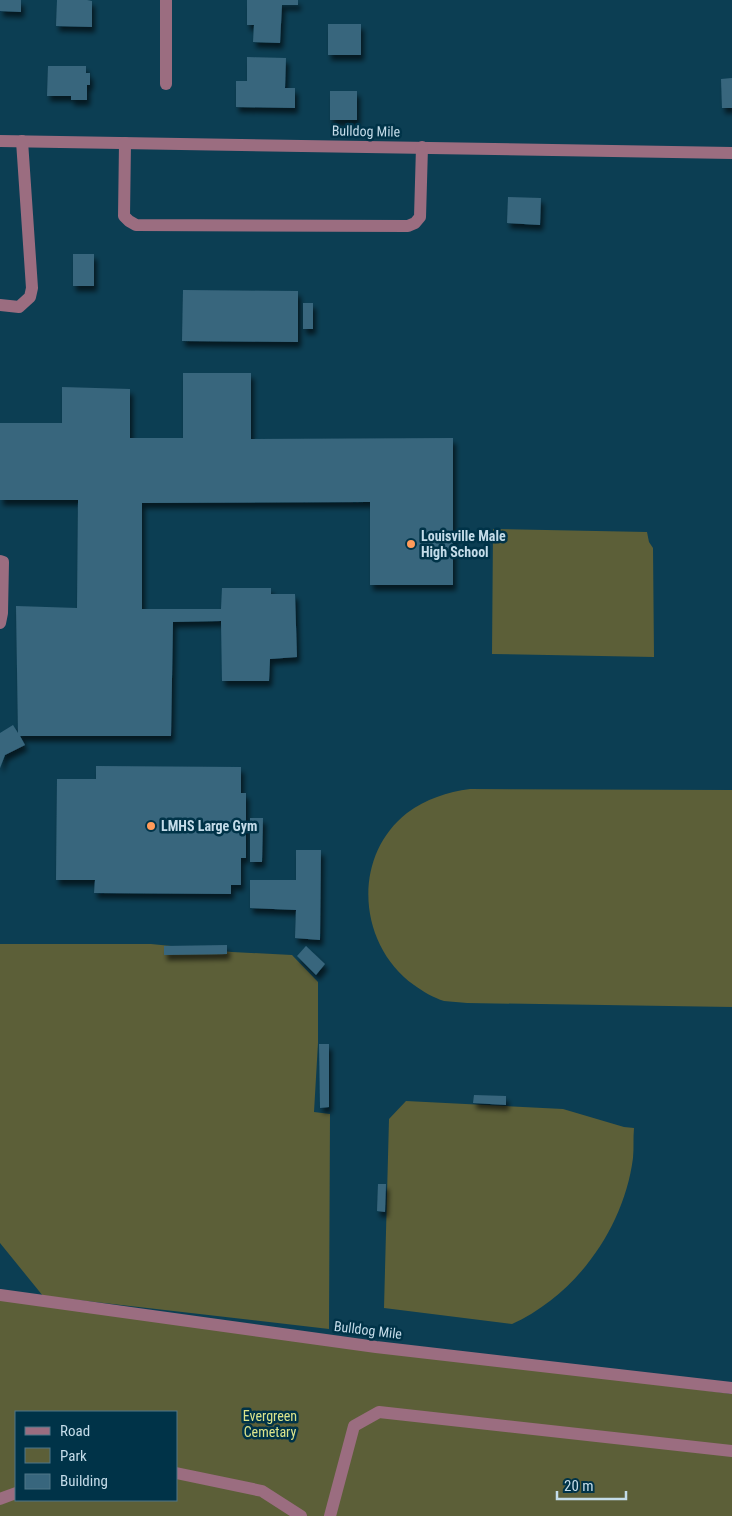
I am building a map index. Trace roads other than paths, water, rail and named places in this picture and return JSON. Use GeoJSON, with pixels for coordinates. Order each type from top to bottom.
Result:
{"type":"FeatureCollection","features":[{"type":"Feature","properties":{"kind":"street"},"geometry":{"type":"LineString","coordinates":[[166,0],[166,84]]}},
{"type":"Feature","properties":{"kind":"street","name":"Bulldog Mile"},"geometry":{"type":"LineString","coordinates":[[0,141],[732,153]]}},
{"type":"Feature","properties":{"kind":"street"},"geometry":{"type":"LineString","coordinates":[[0,305],[19,307],[30,297],[32,288],[22,141]]}},
{"type":"Feature","properties":{"kind":"street"},"geometry":{"type":"LineString","coordinates":[[125,143],[124,216],[136,225],[408,226],[415,223],[420,217],[422,147]]}},
{"type":"Feature","properties":{"kind":"street"},"geometry":{"type":"LineString","coordinates":[[0,561],[3,562],[0,623]]}},
{"type":"Feature","properties":{"kind":"street","name":"Bulldog Mile"},"geometry":{"type":"LineString","coordinates":[[0,1296],[376,1346],[732,1388]]}},
{"type":"Feature","properties":{"kind":"street"},"geometry":{"type":"LineString","coordinates":[[330,1516],[354,1426],[380,1412],[732,1450]]}},
{"type":"Feature","properties":{"kind":"street"},"geometry":{"type":"LineString","coordinates":[[178,1473],[262,1491],[301,1516]]}},
{"type":"Feature","properties":{"kind":"street"},"geometry":{"type":"LineString","coordinates":[[0,1499],[15,1493]]}},
{"type":"Feature","properties":{"kind":"place","name":"Louisville Male High School"},"geometry":{"type":"Point","coordinates":[411,544]}},
{"type":"Feature","properties":{"kind":"place","name":"LMHS Large Gym"},"geometry":{"type":"Point","coordinates":[151,826]}},
{"type":"Feature","properties":{"kind":"park label","name":"Evergreen Cemetary"},"geometry":{"type":"Point","coordinates":[270,1424]}}]}
